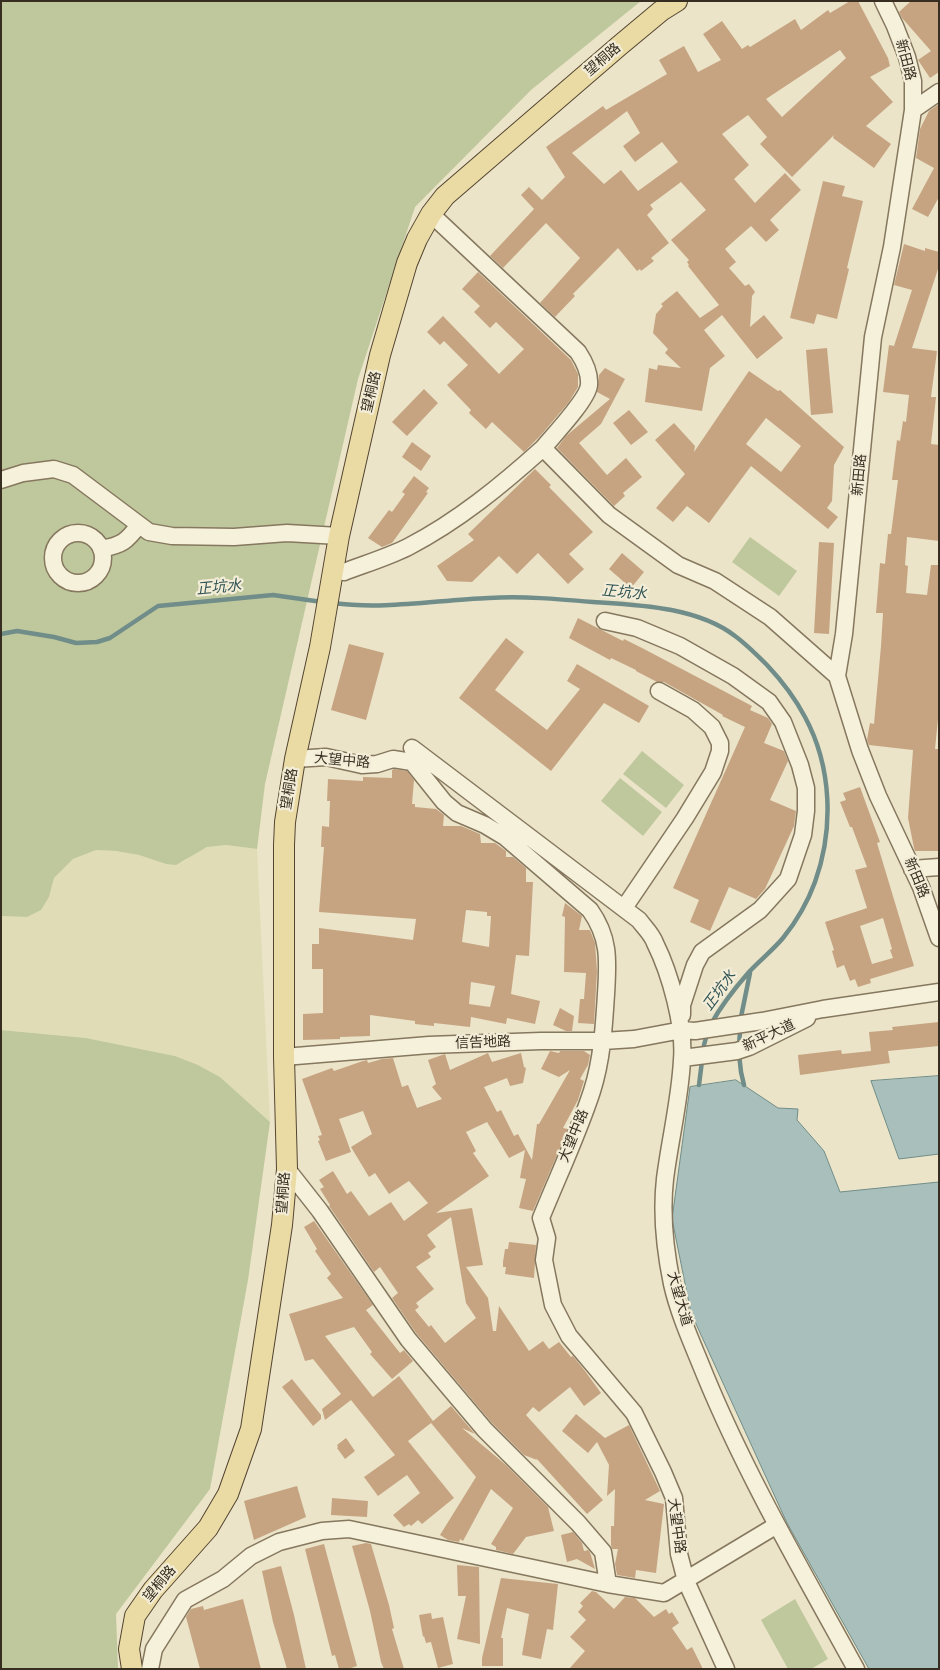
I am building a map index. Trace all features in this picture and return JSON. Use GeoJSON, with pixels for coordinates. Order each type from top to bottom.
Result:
{"type":"FeatureCollection","features":[{"type":"Feature","properties":{"kind":"main road","name":"望桐路"},"geometry":{"type":"LineString","coordinates":[[132,1669],[129,1648],[135,1616],[153,1590],[208,1528],[228,1494],[251,1429],[282,1225],[286,1169],[283,900],[285,822],[295,759],[320,646],[339,536],[385,337],[407,263],[417,239],[431,214],[445,196],[654,17],[677,1]]}},
{"type":"Feature","properties":{"kind":"street","name":"新田路"},"geometry":{"type":"LineString","coordinates":[[882,1],[895,26],[907,57],[913,81],[914,110],[892,247],[873,337],[844,634],[837,676],[860,750],[878,796],[921,887],[939,938]]}},
{"type":"Feature","properties":{"kind":"street"},"geometry":{"type":"LineString","coordinates":[[914,110],[939,92]]}},
{"type":"Feature","properties":{"kind":"street"},"geometry":{"type":"LineString","coordinates":[[332,576],[407,547],[452,520],[506,481],[543,448],[578,406],[589,386],[586,364],[578,352],[431,214]]}},
{"type":"Feature","properties":{"kind":"street"},"geometry":{"type":"LineString","coordinates":[[543,448],[609,516],[678,565],[715,581],[770,617],[837,676]]}},
{"type":"Feature","properties":{"kind":"street"},"geometry":{"type":"LineString","coordinates":[[1,480],[23,473],[54,469],[64,472],[73,475],[149,532],[172,536],[234,536],[287,533],[339,536]]}},
{"type":"Feature","properties":{"kind":"street"},"geometry":{"type":"LineString","coordinates":[[101,549],[113,547],[128,540],[139,525]]}},
{"type":"Feature","properties":{"kind":"street"},"geometry":{"type":"LineString","coordinates":[[605,621],[637,628],[680,646],[733,676],[769,702],[783,722],[800,765],[806,788],[806,812],[803,835],[788,879],[760,910],[702,952],[695,964],[682,1005],[688,1030]]}},
{"type":"Feature","properties":{"kind":"street"},"geometry":{"type":"LineString","coordinates":[[624,908],[714,772],[720,751],[720,743],[716,733],[704,719],[694,710],[659,691]]}},
{"type":"Feature","properties":{"kind":"street","name":"大望大道"},"geometry":{"type":"LineString","coordinates":[[412,748],[624,908],[639,920],[655,941],[688,1030],[689,1057],[664,1181],[666,1252],[672,1284],[681,1315],[725,1424],[750,1476],[856,1669]]}},
{"type":"Feature","properties":{"kind":"street","name":"大望中路"},"geometry":{"type":"LineString","coordinates":[[295,759],[326,757],[362,765],[377,764],[393,758],[412,762],[444,802],[458,813],[504,837],[590,910],[600,924],[608,961],[603,1041],[592,1091],[541,1218],[547,1238],[544,1260],[546,1276],[553,1304],[570,1336],[634,1413],[663,1472],[674,1498],[679,1554],[686,1581],[726,1669]]}},
{"type":"Feature","properties":{"kind":"street"},"geometry":{"type":"LineString","coordinates":[[912,869],[939,867]]}},
{"type":"Feature","properties":{"kind":"street","name":"新平大道"},"geometry":{"type":"LineString","coordinates":[[688,1030],[762,1021],[823,1009],[939,992]]}},
{"type":"Feature","properties":{"kind":"street","name":"新平大道"},"geometry":{"type":"LineString","coordinates":[[689,1057],[737,1051],[759,1043],[823,1009]]}},
{"type":"Feature","properties":{"kind":"street","name":"信告地路"},"geometry":{"type":"LineString","coordinates":[[284,1057],[428,1045],[634,1039],[688,1030]]}},
{"type":"Feature","properties":{"kind":"street"},"geometry":{"type":"LineString","coordinates":[[286,1169],[320,1211],[408,1339],[486,1430],[578,1522],[603,1552],[608,1584]]}},
{"type":"Feature","properties":{"kind":"street"},"geometry":{"type":"LineString","coordinates":[[150,1669],[154,1649],[185,1600],[223,1579],[251,1556],[279,1542],[322,1531],[349,1529],[608,1584],[664,1593],[777,1525]]}},
{"type":"Feature","properties":{"kind":"shaded area"},"geometry":{"type":"Polygon","coordinates":[[[226,845],[257,849],[270,1122],[220,1077],[198,1065],[175,1056],[86,1038],[1,1030],[1,916],[27,917],[49,897],[54,878],[73,859],[96,850],[139,855],[166,864],[183,862],[194,853],[207,847],[226,845]]]}},
{"type":"Feature","properties":{"kind":"green space"},"geometry":{"type":"Polygon","coordinates":[[[1,1],[641,1],[531,90],[415,207],[358,379],[265,784],[257,849],[226,845],[207,847],[176,865],[166,864],[139,855],[96,850],[73,859],[54,878],[49,897],[41,910],[27,917],[1,916],[1,1]]]}},
{"type":"Feature","properties":{"kind":"green space"},"geometry":{"type":"Polygon","coordinates":[[[750,537],[797,571],[779,596],[732,562],[750,537]]]}},
{"type":"Feature","properties":{"kind":"green space"},"geometry":{"type":"Polygon","coordinates":[[[642,751],[684,785],[666,808],[623,774],[642,751]]]}},
{"type":"Feature","properties":{"kind":"green space"},"geometry":{"type":"Polygon","coordinates":[[[620,778],[662,812],[643,836],[601,801],[620,778]]]}},
{"type":"Feature","properties":{"kind":"green space"},"geometry":{"type":"Polygon","coordinates":[[[1,1030],[86,1038],[175,1056],[198,1065],[220,1077],[270,1122],[248,1280],[210,1489],[116,1614],[118,1669],[1,1669],[1,1030]]]}},
{"type":"Feature","properties":{"kind":"green space"},"geometry":{"type":"Polygon","coordinates":[[[795,1599],[828,1659],[811,1669],[788,1669],[761,1620],[795,1599]]]}},
{"type":"Feature","properties":{"kind":"water"},"geometry":{"type":"Polygon","coordinates":[[[939,1076],[939,1154],[899,1159],[871,1081],[939,1076]]]}},
{"type":"Feature","properties":{"kind":"water"},"geometry":{"type":"Polygon","coordinates":[[[736,1080],[778,1108],[798,1109],[797,1120],[824,1151],[840,1192],[939,1182],[939,1669],[869,1669],[787,1523],[691,1313],[672,1219],[690,1087],[736,1080]]]}},
{"type":"Feature","properties":{"kind":"building"},"geometry":{"type":"Polygon","coordinates":[[[850,1],[858,1],[888,58],[890,66],[870,77],[893,102],[866,126],[891,144],[874,168],[833,138],[834,135],[792,177],[760,144],[767,137],[748,115],[722,134],[749,165],[734,179],[755,203],[785,173],[801,190],[770,220],[779,230],[766,242],[751,226],[725,249],[736,262],[729,268],[745,286],[749,284],[755,292],[752,296],[750,327],[764,315],[783,338],[757,359],[722,315],[704,330],[725,356],[710,368],[702,411],[645,402],[649,368],[657,370],[658,365],[681,368],[665,353],[668,349],[653,333],[656,314],[663,306],[661,304],[677,291],[700,318],[719,305],[688,266],[687,262],[689,260],[671,240],[706,210],[681,182],[650,205],[653,209],[647,215],[669,243],[651,258],[654,261],[641,271],[640,269],[637,271],[618,248],[573,294],[575,296],[555,317],[540,303],[580,258],[546,223],[503,268],[490,256],[534,209],[521,195],[529,187],[542,200],[565,177],[546,147],[603,106],[606,110],[667,74],[659,60],[684,46],[698,72],[721,60],[703,34],[722,21],[742,49],[748,45],[750,47],[795,19],[801,30],[828,10],[830,13],[850,1]],[[840,50],[766,99],[782,117],[846,58],[840,50]],[[627,111],[572,153],[604,184],[621,170],[638,191],[678,162],[662,142],[635,162],[623,146],[640,133],[627,111]]]}},
{"type":"Feature","properties":{"kind":"building"},"geometry":{"type":"Polygon","coordinates":[[[911,1],[939,1],[939,72],[930,78],[918,60],[931,51],[899,12],[911,1]]]}},
{"type":"Feature","properties":{"kind":"building"},"geometry":{"type":"Polygon","coordinates":[[[939,104],[939,197],[928,217],[912,209],[934,168],[916,158],[920,129],[929,111],[939,104]]]}},
{"type":"Feature","properties":{"kind":"building"},"geometry":{"type":"Polygon","coordinates":[[[823,181],[845,186],[842,196],[863,201],[837,319],[817,314],[814,324],[790,318],[823,181]]]}},
{"type":"Feature","properties":{"kind":"building"},"geometry":{"type":"Polygon","coordinates":[[[904,244],[925,251],[925,248],[939,252],[939,266],[912,348],[937,351],[931,397],[936,397],[931,444],[939,445],[939,541],[907,537],[905,565],[908,566],[906,593],[927,595],[931,565],[939,565],[939,709],[935,749],[939,749],[939,851],[915,851],[914,848],[908,818],[913,750],[869,745],[867,740],[870,723],[874,724],[881,646],[883,613],[876,613],[880,563],[885,564],[888,534],[891,534],[898,480],[892,480],[897,440],[900,441],[903,421],[906,422],[909,395],[883,392],[889,345],[894,346],[912,290],[894,285],[904,244]]]}},
{"type":"Feature","properties":{"kind":"building"},"geometry":{"type":"Polygon","coordinates":[[[478,272],[571,360],[578,374],[578,387],[569,402],[524,452],[492,422],[486,429],[469,413],[471,410],[447,385],[468,365],[444,341],[440,345],[427,332],[443,316],[499,374],[524,349],[496,322],[490,328],[474,312],[480,306],[462,289],[478,272]]]}},
{"type":"Feature","properties":{"kind":"building"},"geometry":{"type":"Polygon","coordinates":[[[827,348],[833,413],[811,415],[806,350],[827,348]]]}},
{"type":"Feature","properties":{"kind":"building"},"geometry":{"type":"Polygon","coordinates":[[[605,368],[625,379],[601,424],[579,443],[607,475],[626,458],[642,477],[623,493],[625,496],[614,506],[557,448],[566,436],[610,399],[597,392],[599,375],[605,368]]]}},
{"type":"Feature","properties":{"kind":"building"},"geometry":{"type":"Polygon","coordinates":[[[749,371],[778,391],[780,390],[844,447],[834,465],[832,501],[827,508],[838,517],[828,529],[751,466],[709,523],[687,506],[673,522],[656,508],[685,474],[655,440],[674,423],[695,446],[694,452],[749,371]],[[766,418],[746,444],[781,472],[801,446],[766,418]]]}},
{"type":"Feature","properties":{"kind":"building"},"geometry":{"type":"Polygon","coordinates":[[[424,389],[438,403],[407,436],[392,422],[424,389]]]}},
{"type":"Feature","properties":{"kind":"building"},"geometry":{"type":"Polygon","coordinates":[[[629,410],[648,432],[631,445],[613,423],[629,410]]]}},
{"type":"Feature","properties":{"kind":"building"},"geometry":{"type":"Polygon","coordinates":[[[412,442],[431,456],[421,471],[402,457],[412,442]]]}},
{"type":"Feature","properties":{"kind":"building"},"geometry":{"type":"Polygon","coordinates":[[[535,469],[551,485],[549,487],[593,532],[569,554],[584,569],[568,584],[538,553],[517,574],[499,556],[472,582],[447,581],[437,566],[474,540],[468,534],[535,469]]]}},
{"type":"Feature","properties":{"kind":"building"},"geometry":{"type":"Polygon","coordinates":[[[414,476],[429,488],[426,492],[428,493],[392,543],[382,547],[368,538],[389,510],[392,512],[405,494],[402,492],[414,476]]]}},
{"type":"Feature","properties":{"kind":"building"},"geometry":{"type":"Polygon","coordinates":[[[819,542],[834,543],[829,634],[814,633],[819,542]]]}},
{"type":"Feature","properties":{"kind":"building"},"geometry":{"type":"Polygon","coordinates":[[[622,553],[644,572],[631,588],[609,569],[622,553]]]}},
{"type":"Feature","properties":{"kind":"building"},"geometry":{"type":"Polygon","coordinates":[[[578,618],[623,641],[624,639],[644,649],[752,706],[750,710],[768,718],[772,724],[764,743],[784,751],[788,761],[770,800],[796,811],[794,826],[765,889],[756,899],[729,887],[710,931],[690,922],[699,900],[673,888],[745,727],[722,716],[664,682],[657,682],[569,638],[578,618]]]}},
{"type":"Feature","properties":{"kind":"building"},"geometry":{"type":"Polygon","coordinates":[[[506,638],[524,652],[495,690],[547,730],[580,689],[567,681],[577,664],[649,706],[639,723],[604,703],[551,771],[459,698],[506,638]]]}},
{"type":"Feature","properties":{"kind":"building"},"geometry":{"type":"Polygon","coordinates":[[[349,644],[384,653],[366,720],[331,710],[349,644]]]}},
{"type":"Feature","properties":{"kind":"building"},"geometry":{"type":"Polygon","coordinates":[[[392,770],[407,771],[414,780],[412,804],[415,804],[415,807],[436,809],[444,815],[443,826],[461,826],[480,834],[481,843],[495,843],[506,851],[506,857],[513,857],[526,868],[526,882],[533,882],[529,956],[516,955],[511,994],[540,1001],[535,1024],[507,1018],[506,1024],[471,1017],[470,1027],[434,1023],[434,1026],[415,1024],[415,1021],[370,1015],[370,1036],[303,1040],[303,1014],[323,1013],[323,969],[312,969],[312,944],[319,944],[319,928],[413,940],[416,919],[319,912],[324,847],[321,847],[322,826],[329,827],[330,801],[327,801],[328,779],[363,781],[363,777],[392,778],[392,770]],[[466,910],[462,942],[489,947],[491,916],[487,916],[487,912],[466,910]],[[471,982],[469,1004],[490,1007],[495,986],[471,982]]]}},
{"type":"Feature","properties":{"kind":"building"},"geometry":{"type":"Polygon","coordinates":[[[860,787],[880,842],[877,843],[914,966],[870,979],[871,983],[858,987],[855,979],[850,981],[844,965],[837,968],[832,951],[834,950],[825,922],[867,908],[855,870],[867,867],[840,802],[846,800],[843,793],[860,787]],[[883,918],[860,926],[872,964],[893,958],[890,950],[892,949],[883,918]]]}},
{"type":"Feature","properties":{"kind":"building"},"geometry":{"type":"Polygon","coordinates":[[[565,903],[582,916],[579,930],[590,930],[595,943],[597,971],[594,1024],[578,1023],[580,999],[584,999],[586,973],[564,972],[565,917],[562,916],[565,903]]]}},
{"type":"Feature","properties":{"kind":"building"},"geometry":{"type":"Polygon","coordinates":[[[560,1008],[574,1016],[572,1031],[566,1031],[553,1025],[560,1008]]]}},
{"type":"Feature","properties":{"kind":"building"},"geometry":{"type":"Polygon","coordinates":[[[939,1022],[939,1046],[888,1051],[890,1063],[800,1075],[798,1055],[841,1050],[842,1054],[871,1051],[869,1032],[893,1030],[892,1027],[939,1022]]]}},
{"type":"Feature","properties":{"kind":"building"},"geometry":{"type":"Polygon","coordinates":[[[550,1051],[559,1053],[560,1051],[584,1051],[590,1055],[588,1065],[580,1079],[584,1081],[578,1100],[563,1128],[568,1129],[533,1211],[519,1208],[526,1179],[520,1178],[525,1150],[509,1158],[487,1122],[466,1132],[476,1151],[473,1153],[489,1176],[436,1213],[472,1208],[483,1265],[466,1267],[488,1298],[493,1331],[496,1331],[499,1306],[529,1351],[543,1341],[549,1349],[559,1342],[571,1357],[573,1356],[601,1393],[584,1406],[570,1387],[539,1412],[533,1407],[526,1415],[603,1500],[587,1514],[536,1458],[537,1460],[524,1455],[492,1423],[416,1333],[392,1298],[398,1293],[380,1267],[374,1272],[329,1206],[320,1189],[324,1187],[319,1180],[333,1171],[347,1194],[351,1191],[369,1216],[391,1202],[404,1221],[428,1203],[409,1181],[389,1194],[375,1173],[369,1177],[351,1147],[372,1134],[363,1111],[339,1119],[351,1152],[326,1161],[318,1141],[320,1140],[318,1136],[322,1135],[302,1079],[332,1068],[334,1071],[367,1060],[368,1063],[393,1058],[402,1087],[408,1085],[417,1108],[442,1099],[432,1087],[436,1084],[428,1060],[445,1054],[450,1070],[488,1053],[492,1062],[521,1053],[524,1067],[526,1068],[523,1083],[510,1086],[507,1078],[484,1087],[497,1112],[501,1110],[514,1136],[518,1134],[532,1160],[537,1124],[539,1124],[570,1070],[559,1077],[541,1069],[550,1051]],[[451,1217],[427,1235],[436,1247],[428,1253],[431,1257],[416,1267],[434,1289],[416,1303],[419,1307],[415,1310],[429,1327],[431,1325],[445,1343],[476,1318],[466,1303],[451,1217]]]}},
{"type":"Feature","properties":{"kind":"building"},"geometry":{"type":"Polygon","coordinates":[[[314,1221],[373,1305],[366,1310],[400,1353],[404,1350],[413,1361],[392,1379],[370,1354],[372,1352],[354,1327],[325,1336],[373,1397],[399,1376],[433,1421],[451,1406],[475,1434],[462,1428],[506,1465],[548,1507],[554,1531],[526,1537],[513,1554],[496,1550],[496,1547],[491,1544],[513,1508],[491,1489],[463,1541],[460,1539],[459,1542],[448,1540],[440,1535],[476,1477],[431,1423],[408,1441],[454,1498],[422,1524],[418,1520],[411,1526],[409,1524],[404,1527],[393,1515],[420,1493],[407,1475],[378,1496],[364,1477],[395,1455],[351,1400],[325,1420],[322,1409],[341,1394],[313,1359],[305,1361],[289,1314],[343,1298],[327,1278],[331,1274],[315,1251],[317,1249],[304,1227],[314,1221]]]}},
{"type":"Feature","properties":{"kind":"building"},"geometry":{"type":"Polygon","coordinates":[[[509,1242],[536,1245],[534,1278],[505,1274],[506,1267],[503,1267],[503,1262],[505,1249],[508,1249],[509,1242]]]}},
{"type":"Feature","properties":{"kind":"building"},"geometry":{"type":"Polygon","coordinates":[[[292,1379],[321,1415],[321,1419],[313,1426],[282,1387],[292,1379]]]}},
{"type":"Feature","properties":{"kind":"building"},"geometry":{"type":"Polygon","coordinates":[[[576,1414],[605,1438],[629,1425],[660,1491],[645,1500],[664,1504],[656,1573],[636,1570],[635,1578],[617,1575],[615,1564],[618,1549],[612,1549],[611,1545],[611,1526],[614,1526],[615,1489],[607,1496],[609,1465],[597,1442],[588,1453],[562,1431],[576,1414]]]}},
{"type":"Feature","properties":{"kind":"building"},"geometry":{"type":"Polygon","coordinates":[[[346,1438],[355,1451],[345,1459],[337,1445],[346,1438]]]}},
{"type":"Feature","properties":{"kind":"building"},"geometry":{"type":"Polygon","coordinates":[[[297,1486],[306,1517],[254,1540],[244,1501],[297,1486]]]}},
{"type":"Feature","properties":{"kind":"building"},"geometry":{"type":"Polygon","coordinates":[[[332,1498],[368,1501],[367,1517],[331,1515],[332,1498]]]}},
{"type":"Feature","properties":{"kind":"building"},"geometry":{"type":"Polygon","coordinates":[[[573,1532],[582,1543],[584,1551],[588,1550],[590,1552],[595,1569],[577,1559],[567,1562],[561,1535],[573,1532]]]}},
{"type":"Feature","properties":{"kind":"building"},"geometry":{"type":"Polygon","coordinates":[[[366,1543],[371,1544],[389,1605],[394,1628],[392,1629],[404,1669],[384,1669],[381,1662],[370,1611],[352,1546],[366,1543]]]}},
{"type":"Feature","properties":{"kind":"building"},"geometry":{"type":"Polygon","coordinates":[[[324,1544],[357,1666],[348,1669],[339,1669],[335,1655],[332,1656],[305,1549],[324,1544]]]}},
{"type":"Feature","properties":{"kind":"building"},"geometry":{"type":"Polygon","coordinates":[[[457,1565],[479,1567],[480,1644],[457,1639],[466,1596],[458,1596],[457,1565]]]}},
{"type":"Feature","properties":{"kind":"building"},"geometry":{"type":"Polygon","coordinates":[[[281,1566],[306,1669],[287,1669],[273,1622],[262,1571],[281,1566]]]}},
{"type":"Feature","properties":{"kind":"building"},"geometry":{"type":"Polygon","coordinates":[[[501,1578],[558,1584],[553,1630],[547,1629],[541,1659],[522,1655],[529,1614],[507,1608],[501,1638],[503,1638],[503,1666],[482,1666],[482,1658],[501,1578]]]}},
{"type":"Feature","properties":{"kind":"building"},"geometry":{"type":"Polygon","coordinates":[[[592,1591],[596,1592],[614,1609],[625,1597],[635,1598],[654,1617],[666,1609],[669,1614],[672,1612],[679,1623],[672,1628],[687,1650],[692,1647],[703,1669],[569,1669],[585,1651],[570,1637],[586,1620],[578,1612],[583,1606],[580,1603],[592,1591]]]}},
{"type":"Feature","properties":{"kind":"building"},"geometry":{"type":"Polygon","coordinates":[[[243,1599],[261,1669],[200,1669],[186,1617],[191,1609],[203,1606],[204,1610],[243,1599]]]}},
{"type":"Feature","properties":{"kind":"building"},"geometry":{"type":"Polygon","coordinates":[[[431,1613],[432,1619],[443,1617],[453,1664],[438,1668],[431,1642],[426,1643],[423,1637],[419,1615],[431,1613]]]}},
{"type":"Feature","properties":{"kind":"waterway","name":"正坑水"},"geometry":{"type":"LineString","coordinates":[[1,634],[17,631],[76,643],[97,642],[110,638],[158,606],[273,595],[322,602]]}},
{"type":"Feature","properties":{"kind":"waterway","name":"正坑水"},"geometry":{"type":"LineString","coordinates":[[333,603],[391,605],[502,597],[648,606],[686,613],[720,626],[743,642],[773,671],[805,717],[821,756],[827,798],[825,841],[815,882],[797,918],[788,932],[739,984],[711,1024]]}},
{"type":"Feature","properties":{"kind":"waterway"},"geometry":{"type":"LineString","coordinates":[[739,1046],[741,1017],[750,973]]}},
{"type":"Feature","properties":{"kind":"waterway","name":"正坑水"},"geometry":{"type":"LineString","coordinates":[[699,1085],[707,1034]]}},
{"type":"Feature","properties":{"kind":"waterway"},"geometry":{"type":"LineString","coordinates":[[739,1054],[744,1085]]}}]}
